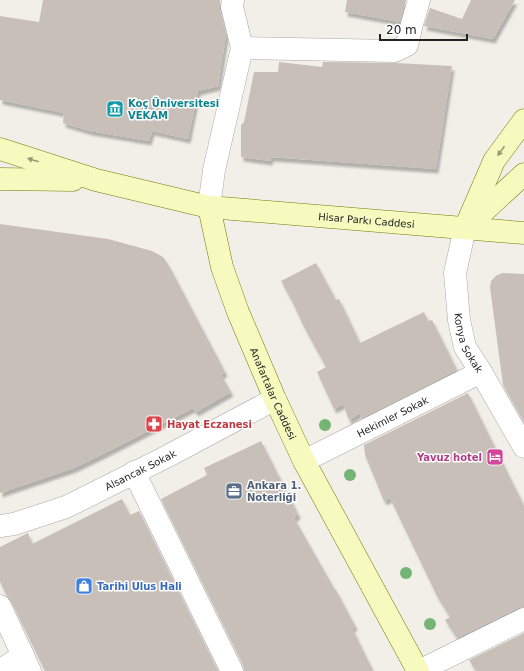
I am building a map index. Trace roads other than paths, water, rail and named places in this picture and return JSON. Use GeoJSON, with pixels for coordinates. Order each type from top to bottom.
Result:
{"type":"FeatureCollection","features":[{"type":"Feature","properties":{"kind":"main road"},"geometry":{"type":"LineString","coordinates":[[465,228],[494,161],[524,120]]}},
{"type":"Feature","properties":{"kind":"main road"},"geometry":{"type":"LineString","coordinates":[[0,149],[96,180],[209,207]]}},
{"type":"Feature","properties":{"kind":"main road"},"geometry":{"type":"LineString","coordinates":[[465,228],[524,174]]}},
{"type":"Feature","properties":{"kind":"main road"},"geometry":{"type":"LineString","coordinates":[[0,179],[96,180]]}},
{"type":"Feature","properties":{"kind":"main road","name":"Hisar Parkı Caddesi"},"geometry":{"type":"LineString","coordinates":[[209,207],[524,233]]}},
{"type":"Feature","properties":{"kind":"main road","name":"Anafartalar Caddesi"},"geometry":{"type":"LineString","coordinates":[[209,207],[222,267],[238,312],[275,399],[304,461],[418,671]]}},
{"type":"Feature","properties":{"kind":"street"},"geometry":{"type":"LineString","coordinates":[[209,207],[214,170],[242,48],[232,7],[233,0]]}},
{"type":"Feature","properties":{"kind":"street"},"geometry":{"type":"LineString","coordinates":[[242,48],[395,51],[407,45],[419,0]]}},
{"type":"Feature","properties":{"kind":"street","name":"Konya Sokak"},"geometry":{"type":"LineString","coordinates":[[465,228],[455,273],[459,320],[465,347],[524,447]]}},
{"type":"Feature","properties":{"kind":"street","name":"Hekimler Sokak"},"geometry":{"type":"LineString","coordinates":[[304,461],[481,372]]}},
{"type":"Feature","properties":{"kind":"street","name":"Alsancak Sokak"},"geometry":{"type":"LineString","coordinates":[[0,526],[14,524],[66,507],[166,457],[275,399]]}},
{"type":"Feature","properties":{"kind":"street"},"geometry":{"type":"LineString","coordinates":[[134,472],[232,671]]}},
{"type":"Feature","properties":{"kind":"street"},"geometry":{"type":"LineString","coordinates":[[0,606],[27,663],[0,671]]}},
{"type":"Feature","properties":{"kind":"street"},"geometry":{"type":"LineString","coordinates":[[418,671],[524,619]]}},
{"type":"Feature","properties":{"kind":"place","name":"Koç Üniversitesi VEKAM"},"geometry":{"type":"Point","coordinates":[115,109]}},
{"type":"Feature","properties":{"kind":"place","name":"Hayat Eczanesi"},"geometry":{"type":"Point","coordinates":[154,424]}},
{"type":"Feature","properties":{"kind":"place","name":"Yavuz hotel"},"geometry":{"type":"Point","coordinates":[495,457]}},
{"type":"Feature","properties":{"kind":"place","name":"Ankara 1. Noterliği"},"geometry":{"type":"Point","coordinates":[234,491]}},
{"type":"Feature","properties":{"kind":"place","name":"Tarihi Ulus Hali"},"geometry":{"type":"Point","coordinates":[84,586]}}]}
